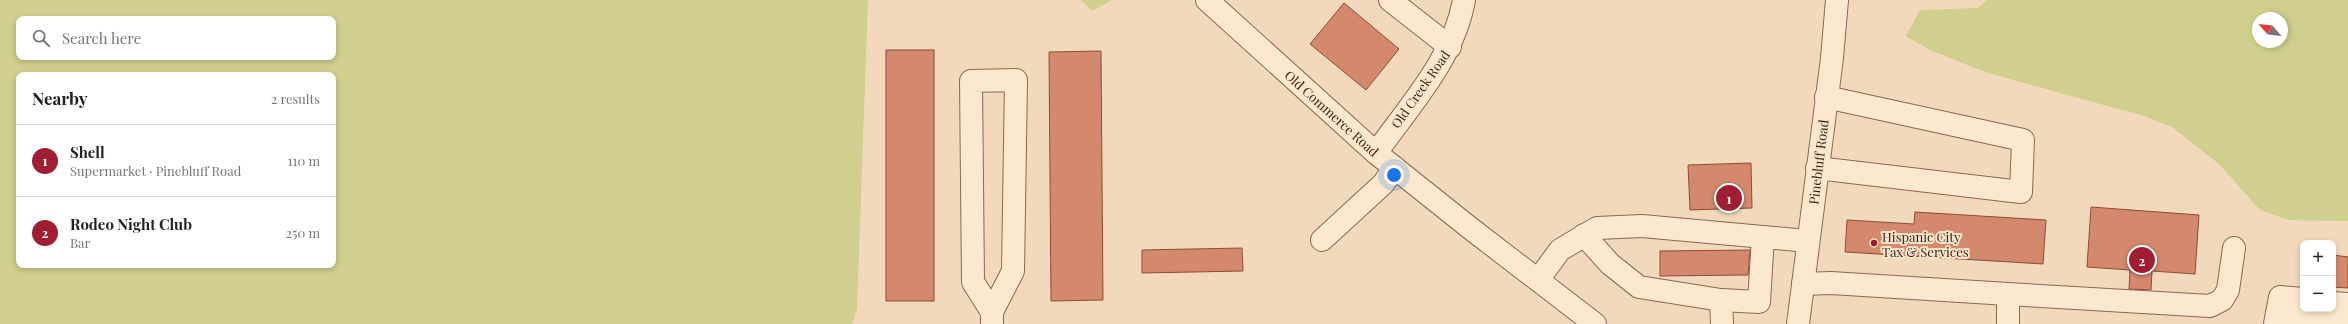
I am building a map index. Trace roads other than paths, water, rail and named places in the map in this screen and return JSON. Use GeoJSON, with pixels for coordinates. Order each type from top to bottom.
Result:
{"type":"FeatureCollection","features":[{"type":"Feature","properties":{"kind":"street","name":"Old Commerce Road"},"geometry":{"type":"LineString","coordinates":[[1207,0],[1376,152],[1595,324]]}},
{"type":"Feature","properties":{"kind":"street"},"geometry":{"type":"LineString","coordinates":[[1390,0],[1450,47]]}},
{"type":"Feature","properties":{"kind":"street","name":"Old Creek Road"},"geometry":{"type":"LineString","coordinates":[[1376,152],[1450,47],[1462,15],[1464,0]]}},
{"type":"Feature","properties":{"kind":"street","name":"Pinebluff Road"},"geometry":{"type":"LineString","coordinates":[[1798,324],[1818,168],[1837,0]]}},
{"type":"Feature","properties":{"kind":"street"},"geometry":{"type":"LineString","coordinates":[[1016,80],[1013,271],[992,318],[973,282],[971,81],[1016,80]]}},
{"type":"Feature","properties":{"kind":"street"},"geometry":{"type":"LineString","coordinates":[[1818,168],[2021,192],[2023,140],[1826,97]]}},
{"type":"Feature","properties":{"kind":"street"},"geometry":{"type":"LineString","coordinates":[[1322,240],[1384,183],[1394,167]]}},
{"type":"Feature","properties":{"kind":"street"},"geometry":{"type":"LineString","coordinates":[[1538,280],[1560,250],[1597,228],[1642,226],[1808,241]]}},
{"type":"Feature","properties":{"kind":"street"},"geometry":{"type":"LineString","coordinates":[[1584,235],[1610,264],[1640,287],[1721,300],[1759,302],[1763,237]]}},
{"type":"Feature","properties":{"kind":"street"},"geometry":{"type":"LineString","coordinates":[[1803,284],[1831,283],[2008,308],[2210,306],[2222,300],[2228,290],[2234,248]]}},
{"type":"Feature","properties":{"kind":"street"},"geometry":{"type":"LineString","coordinates":[[2300,299],[2280,297],[2276,318],[2348,320]]}},
{"type":"Feature","properties":{"kind":"street"},"geometry":{"type":"LineString","coordinates":[[1721,300],[1722,324]]}},
{"type":"Feature","properties":{"kind":"street"},"geometry":{"type":"LineString","coordinates":[[2336,303],[2348,304]]}},
{"type":"Feature","properties":{"kind":"street"},"geometry":{"type":"LineString","coordinates":[[1994,324],[2008,308]]}},
{"type":"Feature","properties":{"kind":"place","name":"Shell"},"geometry":{"type":"Point","coordinates":[1729,198]}},
{"type":"Feature","properties":{"kind":"place","name":"Hispanic City Tax & Services"},"geometry":{"type":"Point","coordinates":[1874,243]}},
{"type":"Feature","properties":{"kind":"place","name":"Rodeo Night Club"},"geometry":{"type":"Point","coordinates":[2142,260]}}]}
